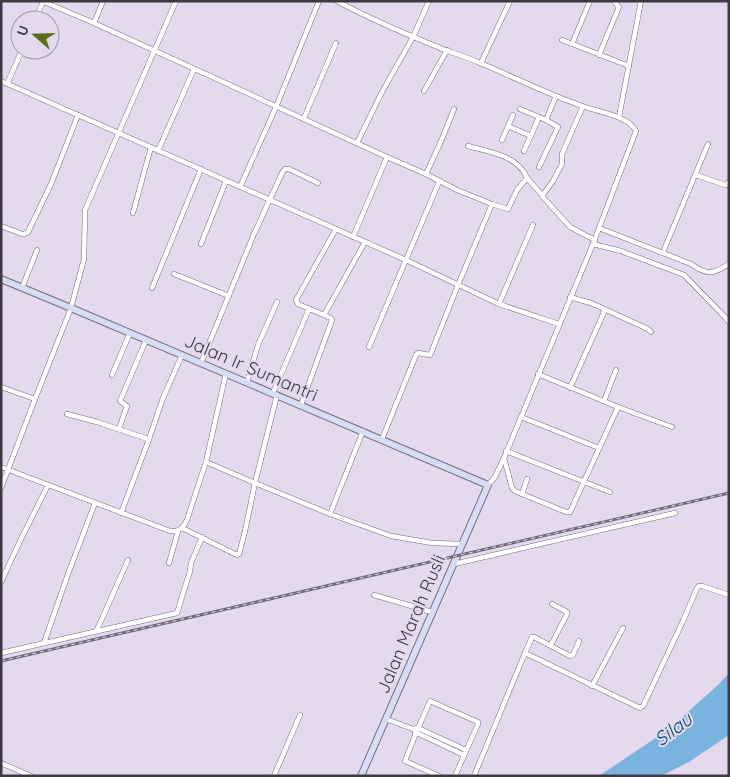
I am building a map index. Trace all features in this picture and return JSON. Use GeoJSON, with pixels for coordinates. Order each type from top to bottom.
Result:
{"type":"FeatureCollection","features":[{"type":"Feature","properties":{"kind":"main road","name":"Jalan Ir Sumantri"},"geometry":{"type":"LineString","coordinates":[[1,280],[72,308],[488,484]]}},
{"type":"Feature","properties":{"kind":"main road","name":"Jalan Marah Rusli"},"geometry":{"type":"LineString","coordinates":[[361,776],[488,484]]}},
{"type":"Feature","properties":{"kind":"street"},"geometry":{"type":"LineString","coordinates":[[94,23],[103,1]]}},
{"type":"Feature","properties":{"kind":"street"},"geometry":{"type":"LineString","coordinates":[[1,488],[72,308],[84,263],[85,210],[176,1]]}},
{"type":"Feature","properties":{"kind":"street"},"geometry":{"type":"LineString","coordinates":[[240,187],[319,1]]}},
{"type":"Feature","properties":{"kind":"street"},"geometry":{"type":"LineString","coordinates":[[337,1],[413,37],[481,63],[556,96],[619,117],[636,130],[594,242],[504,458],[495,477],[488,484]]}},
{"type":"Feature","properties":{"kind":"street"},"geometry":{"type":"LineString","coordinates":[[358,143],[382,92],[413,37],[428,1]]}},
{"type":"Feature","properties":{"kind":"street"},"geometry":{"type":"LineString","coordinates":[[481,63],[510,1]]}},
{"type":"Feature","properties":{"kind":"street"},"geometry":{"type":"LineString","coordinates":[[572,44],[590,1]]}},
{"type":"Feature","properties":{"kind":"street"},"geometry":{"type":"LineString","coordinates":[[599,55],[619,7],[614,1]]}},
{"type":"Feature","properties":{"kind":"street"},"geometry":{"type":"LineString","coordinates":[[619,117],[641,1]]}},
{"type":"Feature","properties":{"kind":"street"},"geometry":{"type":"LineString","coordinates":[[42,2],[94,23],[304,118],[387,158],[426,174],[439,182],[492,204],[508,209],[517,190],[527,178]]}},
{"type":"Feature","properties":{"kind":"street"},"geometry":{"type":"LineString","coordinates":[[562,40],[629,66]]}},
{"type":"Feature","properties":{"kind":"street"},"geometry":{"type":"LineString","coordinates":[[304,118],[336,43]]}},
{"type":"Feature","properties":{"kind":"street"},"geometry":{"type":"LineString","coordinates":[[424,91],[446,50]]}},
{"type":"Feature","properties":{"kind":"street"},"geometry":{"type":"LineString","coordinates":[[7,84],[18,60]]}},
{"type":"Feature","properties":{"kind":"street"},"geometry":{"type":"LineString","coordinates":[[158,150],[194,69]]}},
{"type":"Feature","properties":{"kind":"street"},"geometry":{"type":"LineString","coordinates":[[1,82],[406,260],[499,304],[559,324]]}},
{"type":"Feature","properties":{"kind":"street"},"geometry":{"type":"LineString","coordinates":[[546,120],[556,96]]}},
{"type":"Feature","properties":{"kind":"street"},"geometry":{"type":"LineString","coordinates":[[542,195],[554,181],[562,164],[562,154],[583,106]]}},
{"type":"Feature","properties":{"kind":"street"},"geometry":{"type":"LineString","coordinates":[[426,174],[454,109]]}},
{"type":"Feature","properties":{"kind":"street"},"geometry":{"type":"LineString","coordinates":[[520,109],[558,127],[539,167]]}},
{"type":"Feature","properties":{"kind":"street"},"geometry":{"type":"LineString","coordinates":[[1,226],[22,234],[28,232],[78,115]]}},
{"type":"Feature","properties":{"kind":"street"},"geometry":{"type":"LineString","coordinates":[[502,140],[513,115]]}},
{"type":"Feature","properties":{"kind":"street"},"geometry":{"type":"LineString","coordinates":[[524,151],[539,117]]}},
{"type":"Feature","properties":{"kind":"street"},"geometry":{"type":"LineString","coordinates":[[508,126],[531,136]]}},
{"type":"Feature","properties":{"kind":"street"},"geometry":{"type":"LineString","coordinates":[[662,252],[708,144]]}},
{"type":"Feature","properties":{"kind":"street"},"geometry":{"type":"LineString","coordinates":[[468,146],[514,160],[542,197],[570,227],[594,242],[679,272],[729,322]]}},
{"type":"Feature","properties":{"kind":"street"},"geometry":{"type":"LineString","coordinates":[[133,213],[151,147]]}},
{"type":"Feature","properties":{"kind":"street"},"geometry":{"type":"LineString","coordinates":[[353,237],[387,158]]}},
{"type":"Feature","properties":{"kind":"street"},"geometry":{"type":"LineString","coordinates":[[201,363],[282,173],[285,169],[289,169],[318,183]]}},
{"type":"Feature","properties":{"kind":"street"},"geometry":{"type":"LineString","coordinates":[[152,288],[201,170]]}},
{"type":"Feature","properties":{"kind":"street"},"geometry":{"type":"LineString","coordinates":[[696,175],[728,184]]}},
{"type":"Feature","properties":{"kind":"street"},"geometry":{"type":"LineString","coordinates":[[201,244],[226,181]]}},
{"type":"Feature","properties":{"kind":"street"},"geometry":{"type":"LineString","coordinates":[[370,347],[439,182]]}},
{"type":"Feature","properties":{"kind":"street"},"geometry":{"type":"LineString","coordinates":[[382,439],[416,355],[418,353],[430,354],[492,204]]}},
{"type":"Feature","properties":{"kind":"street"},"geometry":{"type":"LineString","coordinates":[[499,304],[533,226]]}},
{"type":"Feature","properties":{"kind":"street"},"geometry":{"type":"LineString","coordinates":[[599,228],[692,264],[703,272],[707,273],[729,264]]}},
{"type":"Feature","properties":{"kind":"street"},"geometry":{"type":"LineString","coordinates":[[301,405],[332,320],[298,304],[296,300],[336,230]]}},
{"type":"Feature","properties":{"kind":"street"},"geometry":{"type":"LineString","coordinates":[[324,315],[365,242]]}},
{"type":"Feature","properties":{"kind":"street"},"geometry":{"type":"LineString","coordinates":[[22,288],[37,250]]}},
{"type":"Feature","properties":{"kind":"street"},"geometry":{"type":"LineString","coordinates":[[174,274],[229,296]]}},
{"type":"Feature","properties":{"kind":"street"},"geometry":{"type":"LineString","coordinates":[[570,297],[591,303],[651,332]]}},
{"type":"Feature","properties":{"kind":"street"},"geometry":{"type":"LineString","coordinates":[[247,382],[258,345],[277,302]]}},
{"type":"Feature","properties":{"kind":"street"},"geometry":{"type":"LineString","coordinates":[[1,467],[170,531],[180,529],[202,537],[236,555],[239,554],[275,394],[309,309]]}},
{"type":"Feature","properties":{"kind":"street"},"geometry":{"type":"LineString","coordinates":[[570,388],[605,310]]}},
{"type":"Feature","properties":{"kind":"street"},"geometry":{"type":"LineString","coordinates":[[112,375],[130,333]]}},
{"type":"Feature","properties":{"kind":"street"},"geometry":{"type":"LineString","coordinates":[[119,430],[127,406],[120,400],[146,340]]}},
{"type":"Feature","properties":{"kind":"street"},"geometry":{"type":"LineString","coordinates":[[120,513],[163,398],[182,355]]}},
{"type":"Feature","properties":{"kind":"street"},"geometry":{"type":"LineString","coordinates":[[604,401],[616,370]]}},
{"type":"Feature","properties":{"kind":"street"},"geometry":{"type":"LineString","coordinates":[[169,563],[180,529],[187,520],[206,462],[226,373]]}},
{"type":"Feature","properties":{"kind":"street"},"geometry":{"type":"LineString","coordinates":[[538,374],[672,427]]}},
{"type":"Feature","properties":{"kind":"street"},"geometry":{"type":"LineString","coordinates":[[1,387],[35,399]]}},
{"type":"Feature","properties":{"kind":"street"},"geometry":{"type":"LineString","coordinates":[[504,458],[513,490],[568,512],[571,510],[584,483],[618,407]]}},
{"type":"Feature","properties":{"kind":"street"},"geometry":{"type":"LineString","coordinates":[[67,414],[148,439]]}},
{"type":"Feature","properties":{"kind":"street"},"geometry":{"type":"LineString","coordinates":[[520,417],[599,448]]}},
{"type":"Feature","properties":{"kind":"street"},"geometry":{"type":"LineString","coordinates":[[330,514],[363,431]]}},
{"type":"Feature","properties":{"kind":"street"},"geometry":{"type":"LineString","coordinates":[[506,451],[610,492]]}},
{"type":"Feature","properties":{"kind":"street"},"geometry":{"type":"LineString","coordinates":[[206,462],[330,514],[391,536],[432,543],[461,544]]}},
{"type":"Feature","properties":{"kind":"street"},"geometry":{"type":"LineString","coordinates":[[522,494],[527,479]]}},
{"type":"Feature","properties":{"kind":"street"},"geometry":{"type":"LineString","coordinates":[[1,582],[20,539],[48,485]]}},
{"type":"Feature","properties":{"kind":"street"},"geometry":{"type":"LineString","coordinates":[[44,643],[95,504]]}},
{"type":"Feature","properties":{"kind":"street"},"geometry":{"type":"LineString","coordinates":[[452,564],[675,513]]}},
{"type":"Feature","properties":{"kind":"street"},"geometry":{"type":"LineString","coordinates":[[1,653],[177,613],[191,563],[202,537]]}},
{"type":"Feature","properties":{"kind":"street"},"geometry":{"type":"LineString","coordinates":[[97,630],[128,560]]}},
{"type":"Feature","properties":{"kind":"street"},"geometry":{"type":"LineString","coordinates":[[526,653],[640,708],[643,706],[697,588],[702,586],[729,595]]}},
{"type":"Feature","properties":{"kind":"street"},"geometry":{"type":"LineString","coordinates":[[374,595],[432,612]]}},
{"type":"Feature","properties":{"kind":"street"},"geometry":{"type":"LineString","coordinates":[[551,645],[567,614],[567,612],[552,604]]}},
{"type":"Feature","properties":{"kind":"street"},"geometry":{"type":"LineString","coordinates":[[592,686],[623,628]]}},
{"type":"Feature","properties":{"kind":"street"},"geometry":{"type":"LineString","coordinates":[[474,776],[532,637],[536,637],[570,656],[573,655],[579,641]]}},
{"type":"Feature","properties":{"kind":"street"},"geometry":{"type":"LineString","coordinates":[[438,776],[405,761],[416,730],[430,701],[477,721],[478,724],[455,776]]}},
{"type":"Feature","properties":{"kind":"street"},"geometry":{"type":"LineString","coordinates":[[274,776],[300,715]]}},
{"type":"Feature","properties":{"kind":"street"},"geometry":{"type":"LineString","coordinates":[[386,719],[466,750]]}},
{"type":"Feature","properties":{"kind":"street"},"geometry":{"type":"LineString","coordinates":[[416,730],[464,755]]}},
{"type":"Feature","properties":{"kind":"street"},"geometry":{"type":"LineString","coordinates":[[1,763],[31,776]]}},
{"type":"Feature","properties":{"kind":"water","name":"Silau"},"geometry":{"type":"Polygon","coordinates":[[[729,673],[729,735],[689,762],[661,776],[599,776],[669,729],[729,673]]]}},
{"type":"Feature","properties":{"kind":"railway"},"geometry":{"type":"LineString","coordinates":[[1,661],[729,493]]}}]}
